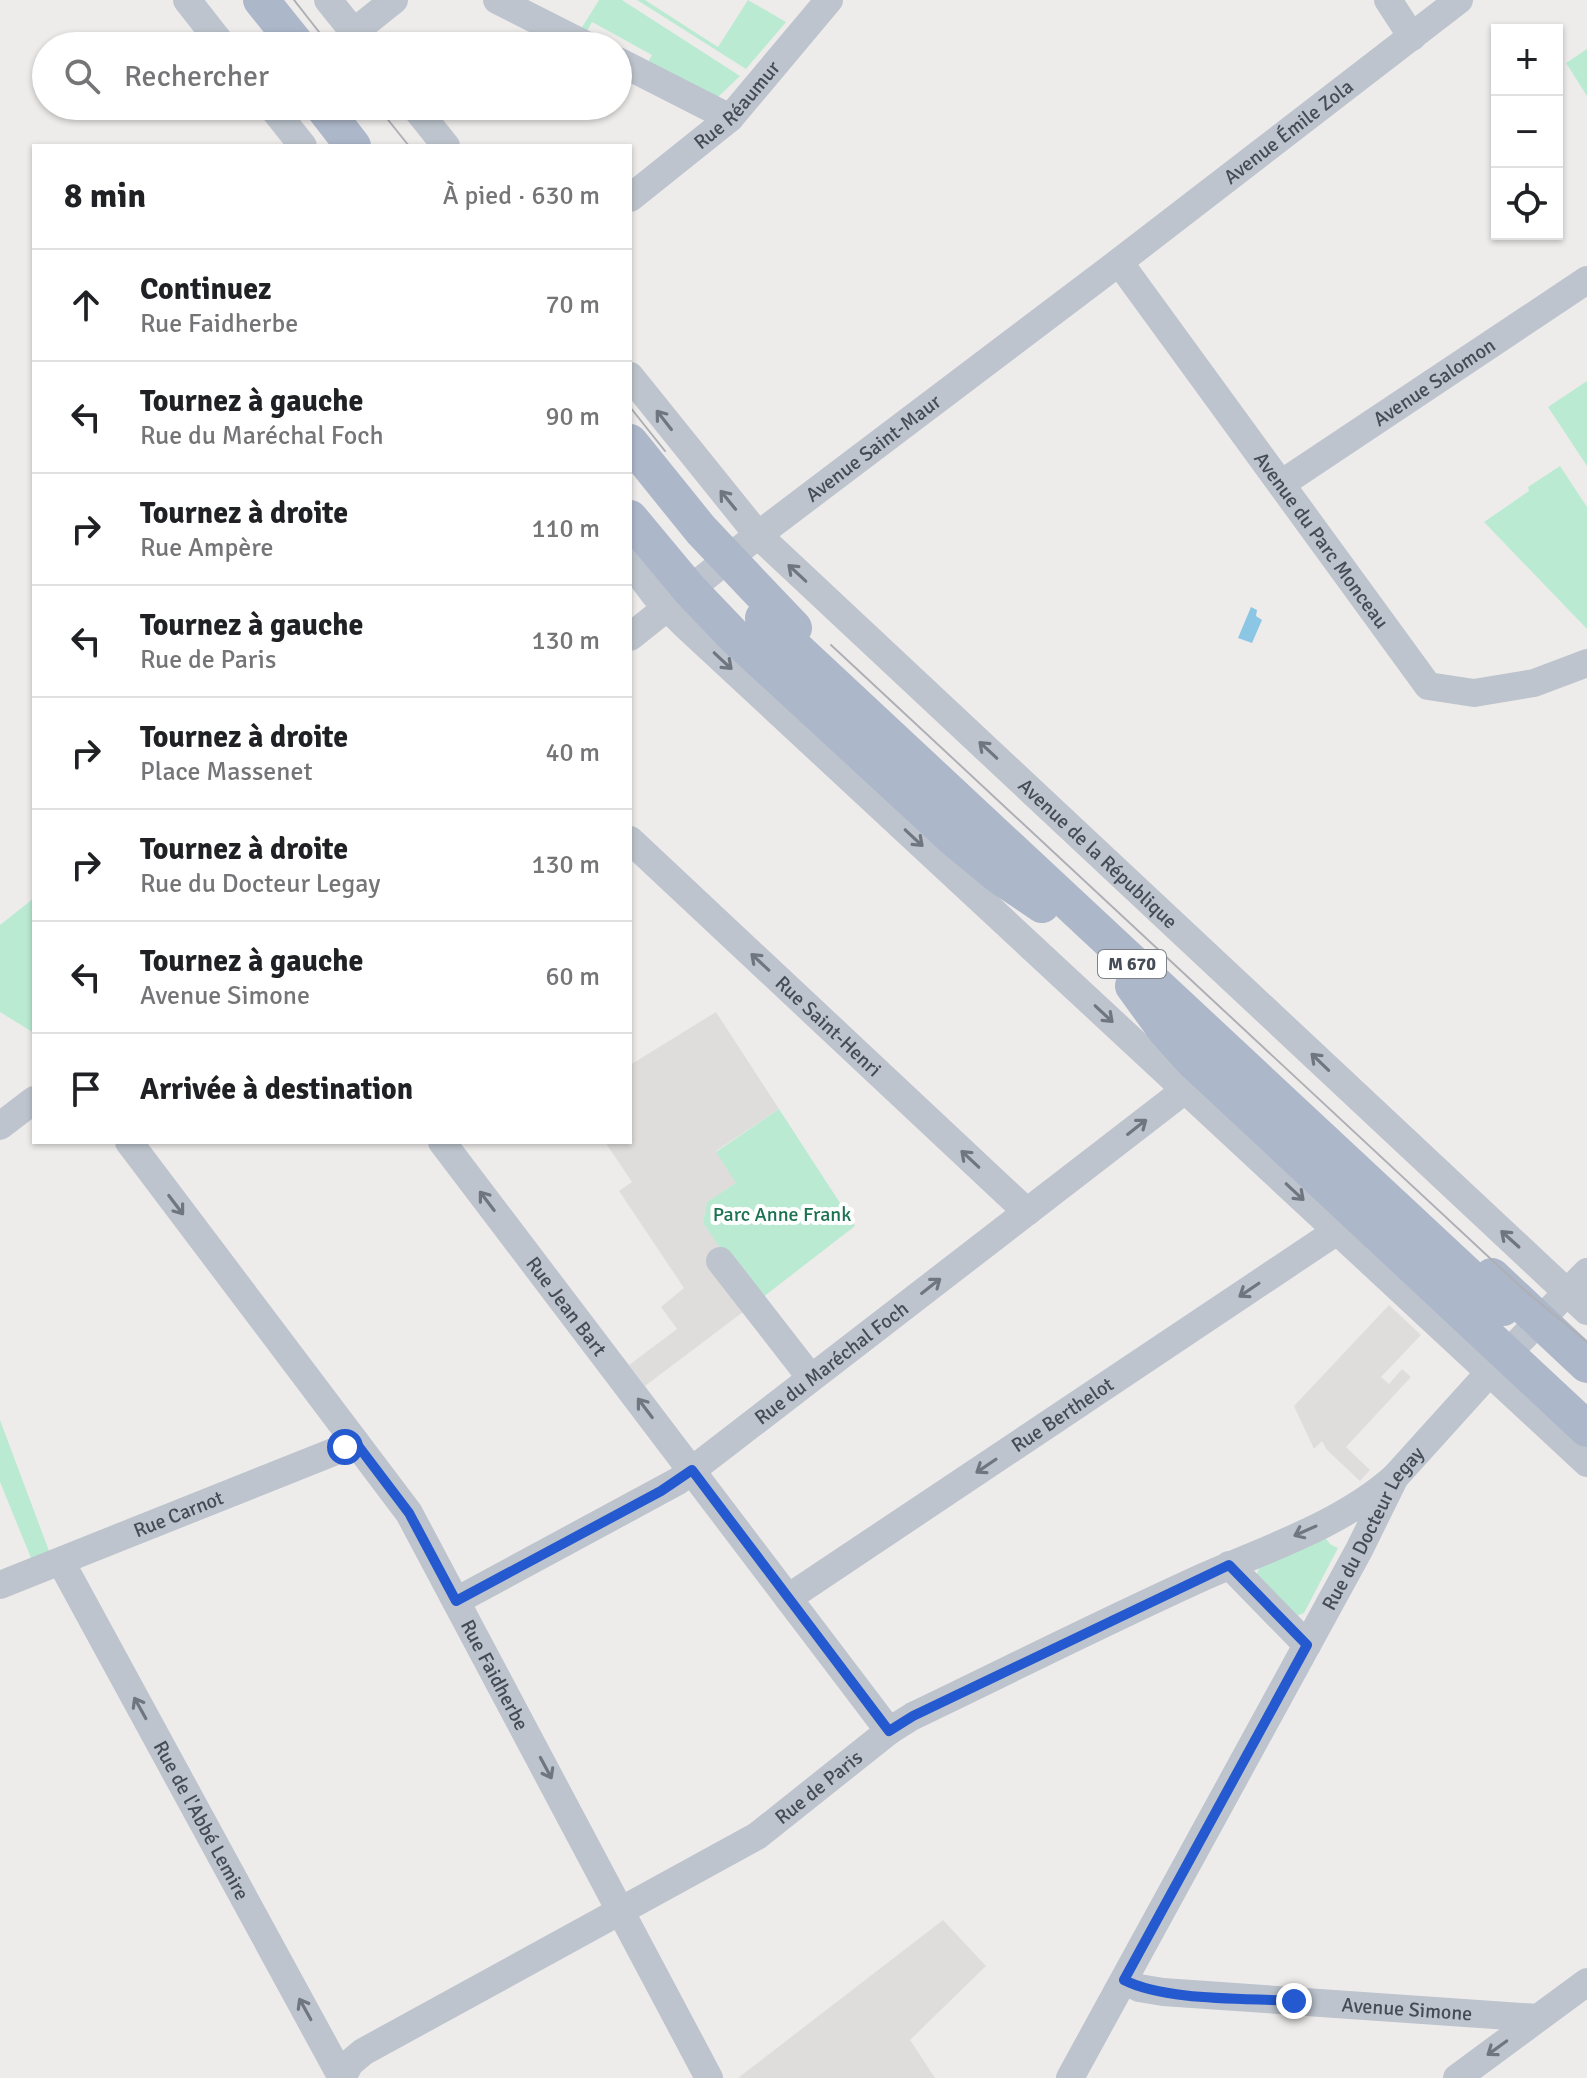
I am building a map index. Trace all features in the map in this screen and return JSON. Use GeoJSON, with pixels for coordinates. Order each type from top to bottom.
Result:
{"type":"FeatureCollection","features":[{"type":"Feature","properties":{"kind":"main road"},"geometry":{"type":"LineString","coordinates":[[236,0],[257,32]]}},
{"type":"Feature","properties":{"kind":"main road"},"geometry":{"type":"LineString","coordinates":[[236,0],[262,32]]}},
{"type":"Feature","properties":{"kind":"main road"},"geometry":{"type":"LineString","coordinates":[[261,0],[287,32]]}},
{"type":"Feature","properties":{"kind":"main road"},"geometry":{"type":"LineString","coordinates":[[318,120],[336,144]]}},
{"type":"Feature","properties":{"kind":"main road"},"geometry":{"type":"LineString","coordinates":[[333,120],[351,144]]}},
{"type":"Feature","properties":{"kind":"main road"},"geometry":{"type":"LineString","coordinates":[[356,120],[374,144]]}},
{"type":"Feature","properties":{"kind":"main road"},"geometry":{"type":"LineString","coordinates":[[632,444],[727,561],[1028,848],[1130,972]]}},
{"type":"Feature","properties":{"kind":"main road"},"geometry":{"type":"LineString","coordinates":[[632,469],[677,538],[632,496]]}},
{"type":"Feature","properties":{"kind":"main road"},"geometry":{"type":"LineString","coordinates":[[632,521],[678,599],[734,636],[953,838],[999,876],[1048,909]]}},
{"type":"Feature","properties":{"kind":"main road","name":"M 670"},"geometry":{"type":"LineString","coordinates":[[1509,1336],[1130,972],[758,626],[1048,909],[1130,972],[1268,1088],[1300,1106],[1337,1134],[1509,1336]]}},
{"type":"Feature","properties":{"kind":"main road"},"geometry":{"type":"LineString","coordinates":[[1509,1336],[1563,1364],[1587,1386]]}},
{"type":"Feature","properties":{"kind":"main road"},"geometry":{"type":"LineString","coordinates":[[1509,1336],[1587,1429]]}},
{"type":"Feature","properties":{"kind":"main road"},"geometry":{"type":"LineString","coordinates":[[1563,1364],[1587,1409]]}},
{"type":"Feature","properties":{"kind":"street"},"geometry":{"type":"LineString","coordinates":[[187,0],[212,32]]}},
{"type":"Feature","properties":{"kind":"street"},"geometry":{"type":"LineString","coordinates":[[328,0],[353,32]]}},
{"type":"Feature","properties":{"kind":"street"},"geometry":{"type":"LineString","coordinates":[[365,32],[394,0]]}},
{"type":"Feature","properties":{"kind":"street"},"geometry":{"type":"LineString","coordinates":[[497,0],[560,32]]}},
{"type":"Feature","properties":{"kind":"street","name":"Rue Réaumur"},"geometry":{"type":"LineString","coordinates":[[632,196],[730,118],[829,0]]}},
{"type":"Feature","properties":{"kind":"street"},"geometry":{"type":"LineString","coordinates":[[1388,0],[1412,37]]}},
{"type":"Feature","properties":{"kind":"street","name":"Avenue Émile Zola"},"geometry":{"type":"LineString","coordinates":[[1119,262],[1459,0]]}},
{"type":"Feature","properties":{"kind":"street"},"geometry":{"type":"LineString","coordinates":[[632,68],[730,118]]}},
{"type":"Feature","properties":{"kind":"street"},"geometry":{"type":"LineString","coordinates":[[282,120],[301,144]]}},
{"type":"Feature","properties":{"kind":"street"},"geometry":{"type":"LineString","coordinates":[[425,120],[444,144]]}},
{"type":"Feature","properties":{"kind":"street","name":"Avenue du Parc Monceau"},"geometry":{"type":"LineString","coordinates":[[1119,262],[1428,686],[1474,693],[1534,683],[1587,663]]}},
{"type":"Feature","properties":{"kind":"street","name":"Avenue Saint-Maur"},"geometry":{"type":"LineString","coordinates":[[632,635],[758,535],[1119,262]]}},
{"type":"Feature","properties":{"kind":"street","name":"Avenue Salomon"},"geometry":{"type":"LineString","coordinates":[[1281,484],[1587,280]]}},
{"type":"Feature","properties":{"kind":"street","name":"Avenue de la République"},"geometry":{"type":"LineString","coordinates":[[632,378],[758,535],[1577,1302]]}},
{"type":"Feature","properties":{"kind":"street"},"geometry":{"type":"LineString","coordinates":[[632,564],[678,599],[1185,1090],[1337,1231],[1509,1336],[1587,1463]]}},
{"type":"Feature","properties":{"kind":"street","name":"Rue Saint-Henri"},"geometry":{"type":"LineString","coordinates":[[632,842],[1027,1212]]}},
{"type":"Feature","properties":{"kind":"street","name":"Rue du Maréchal Foch"},"geometry":{"type":"LineString","coordinates":[[456,1601],[661,1491],[692,1470],[1185,1090]]}},
{"type":"Feature","properties":{"kind":"street"},"geometry":{"type":"LineString","coordinates":[[0,1126],[32,1102]]}},
{"type":"Feature","properties":{"kind":"street","name":"Rue Faidherbe"},"geometry":{"type":"LineString","coordinates":[[131,1144],[409,1513],[706,2076]]}},
{"type":"Feature","properties":{"kind":"street","name":"Rue Jean Bart"},"geometry":{"type":"LineString","coordinates":[[444,1144],[889,1731]]}},
{"type":"Feature","properties":{"kind":"street","name":"Rue Berthelot"},"geometry":{"type":"LineString","coordinates":[[788,1598],[1337,1231]]}},
{"type":"Feature","properties":{"kind":"street"},"geometry":{"type":"LineString","coordinates":[[720,1261],[811,1378]]}},
{"type":"Feature","properties":{"kind":"street","name":"Rue du Docteur Legay"},"geometry":{"type":"LineString","coordinates":[[1070,2078],[1307,1645],[1395,1477],[1509,1336],[1577,1302],[1587,1272]]}},
{"type":"Feature","properties":{"kind":"street","name":"Rue Carnot"},"geometry":{"type":"LineString","coordinates":[[0,1585],[356,1443]]}},
{"type":"Feature","properties":{"kind":"street","name":"Rue de Paris"},"geometry":{"type":"LineString","coordinates":[[342,2078],[350,2063],[363,2052],[757,1836],[889,1731],[913,1716],[1348,1511],[1378,1493],[1395,1477]]}},
{"type":"Feature","properties":{"kind":"street"},"geometry":{"type":"LineString","coordinates":[[1348,1511],[1359,1523],[1362,1543]]}},
{"type":"Feature","properties":{"kind":"street","name":"Rue de l'Abbé Lemire"},"geometry":{"type":"LineString","coordinates":[[61,1562],[342,2078]]}},
{"type":"Feature","properties":{"kind":"street"},"geometry":{"type":"LineString","coordinates":[[1229,1565],[1307,1645]]}},
{"type":"Feature","properties":{"kind":"street","name":"Avenue Simone"},"geometry":{"type":"LineString","coordinates":[[1124,1980],[1139,1988],[1163,1992],[1538,2018]]}},
{"type":"Feature","properties":{"kind":"street"},"geometry":{"type":"LineString","coordinates":[[1457,2078],[1587,1982]]}},
{"type":"Feature","properties":{"kind":"shaded area"},"geometry":{"type":"Polygon","coordinates":[[[716,1012],[779,1109],[716,1151],[737,1183],[707,1202],[703,1223],[727,1256],[743,1312],[645,1386],[629,1365],[677,1329],[661,1307],[684,1288],[619,1191],[632,1182],[606,1144],[632,1144],[632,1064],[716,1012]]]}},
{"type":"Feature","properties":{"kind":"shaded area"},"geometry":{"type":"Polygon","coordinates":[[[1389,1305],[1421,1335],[1381,1377],[1389,1384],[1402,1369],[1411,1377],[1346,1447],[1370,1470],[1360,1481],[1327,1450],[1322,1441],[1314,1449],[1294,1406],[1389,1305]]]}},
{"type":"Feature","properties":{"kind":"shaded area"},"geometry":{"type":"Polygon","coordinates":[[[943,1920],[986,1966],[910,2040],[935,2078],[738,2078],[943,1920]]]}},
{"type":"Feature","properties":{"kind":"green space"},"geometry":{"type":"Polygon","coordinates":[[[599,0],[622,0],[740,76],[718,97],[645,67],[652,55],[632,44],[632,32],[610,32],[592,22],[587,32],[579,32],[599,0]]]}},
{"type":"Feature","properties":{"kind":"green space"},"geometry":{"type":"Polygon","coordinates":[[[637,0],[645,0],[718,47],[748,0],[786,22],[746,69],[637,0]]]}},
{"type":"Feature","properties":{"kind":"green space"},"geometry":{"type":"Polygon","coordinates":[[[1587,49],[1587,96],[1566,63],[1587,49]]]}},
{"type":"Feature","properties":{"kind":"green space"},"geometry":{"type":"Polygon","coordinates":[[[1587,381],[1587,466],[1548,407],[1587,381]]]}},
{"type":"Feature","properties":{"kind":"green space"},"geometry":{"type":"Polygon","coordinates":[[[1560,466],[1587,507],[1587,629],[1484,522],[1560,466]]]}},
{"type":"Feature","properties":{"kind":"green space"},"geometry":{"type":"Polygon","coordinates":[[[32,900],[32,1032],[0,1012],[0,925],[32,900]]]}},
{"type":"Feature","properties":{"kind":"green space","name":"Parc Anne Frank"},"geometry":{"type":"Polygon","coordinates":[[[779,1109],[855,1226],[758,1301],[703,1223],[707,1202],[736,1183],[716,1152],[779,1109]]]}},
{"type":"Feature","properties":{"kind":"green space"},"geometry":{"type":"Polygon","coordinates":[[[0,1420],[49,1551],[31,1558],[0,1482],[0,1420]]]}},
{"type":"Feature","properties":{"kind":"green space"},"geometry":{"type":"Polygon","coordinates":[[[1325,1537],[1338,1548],[1304,1613],[1294,1617],[1262,1579],[1256,1577],[1259,1568],[1325,1537]]]}},
{"type":"Feature","properties":{"kind":"water"},"geometry":{"type":"Polygon","coordinates":[[[1251,607],[1257,610],[1256,616],[1262,620],[1252,643],[1238,638],[1251,607]]]}},
{"type":"Feature","properties":{"kind":"tram line"},"geometry":{"type":"LineString","coordinates":[[294,0],[319,32]]}},
{"type":"Feature","properties":{"kind":"tram line"},"geometry":{"type":"LineString","coordinates":[[388,120],[407,144]]}},
{"type":"Feature","properties":{"kind":"tram line"},"geometry":{"type":"LineString","coordinates":[[632,410],[665,451]]}},
{"type":"Feature","properties":{"kind":"tram line"},"geometry":{"type":"LineString","coordinates":[[831,645],[1522,1288],[1587,1342]]}},
{"type":"Feature","properties":{"kind":"route"},"geometry":{"type":"LineString","coordinates":[[345,1447],[356,1443],[409,1513],[456,1601],[661,1491],[692,1470],[889,1731],[913,1716],[1229,1565],[1307,1645],[1124,1980],[1151,1991],[1294,2001]]}}]}
